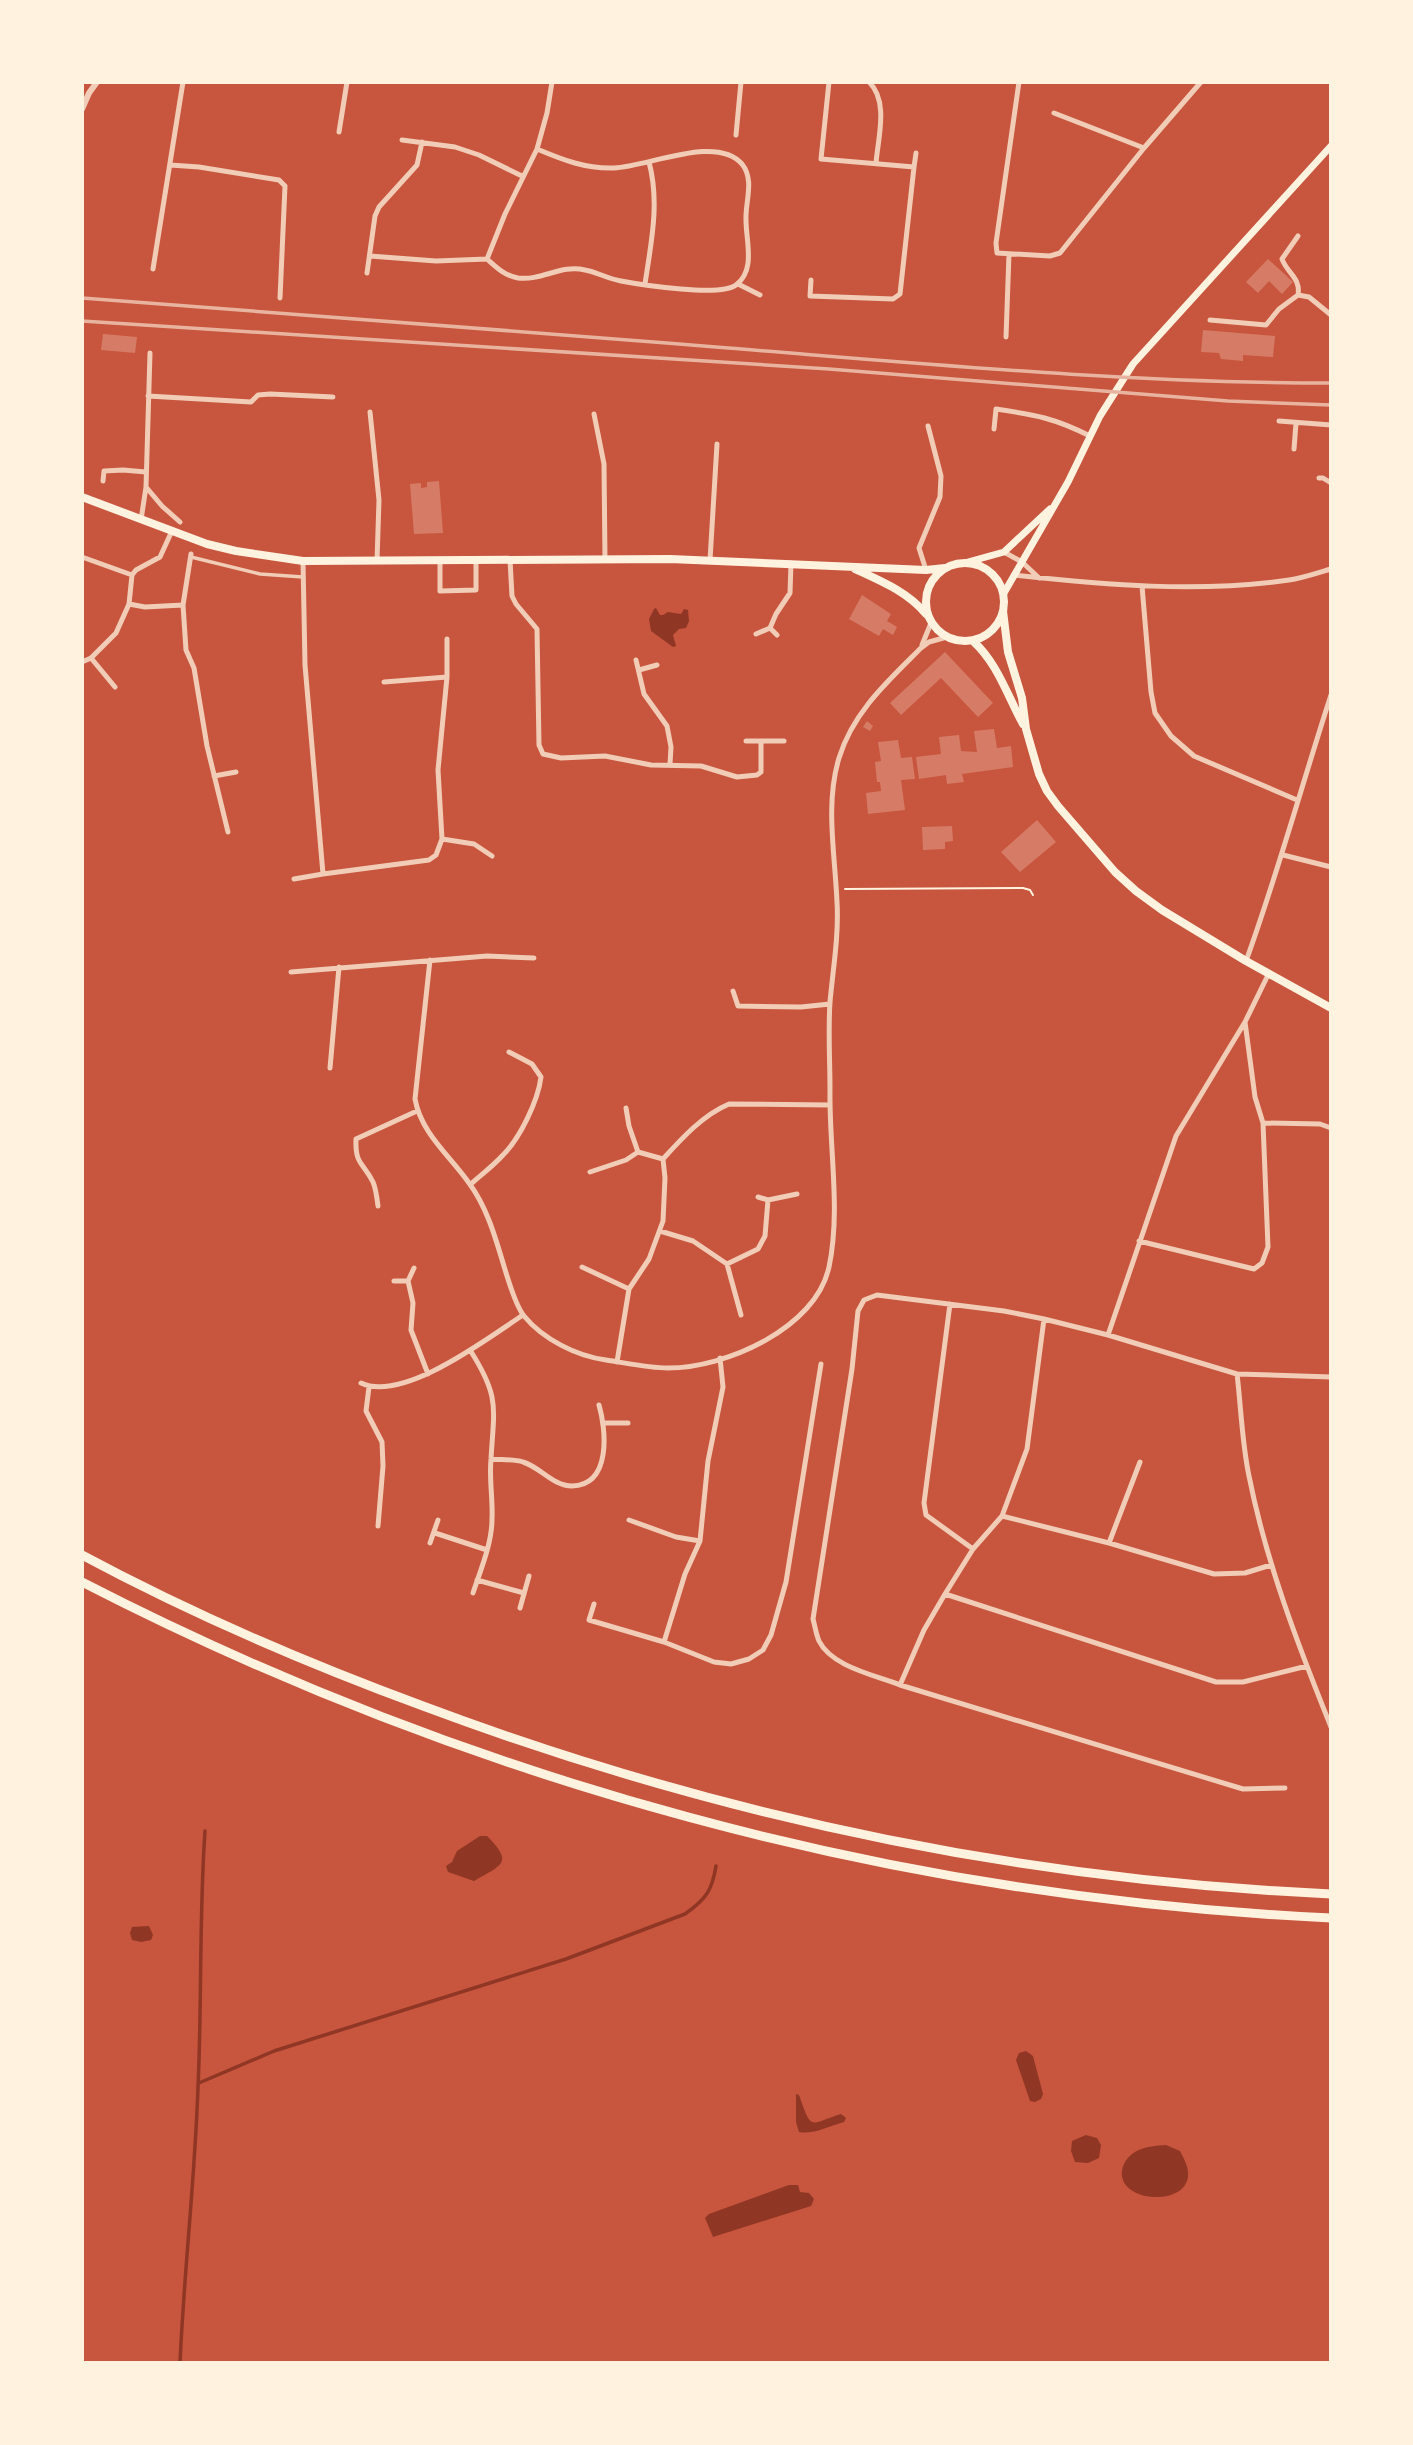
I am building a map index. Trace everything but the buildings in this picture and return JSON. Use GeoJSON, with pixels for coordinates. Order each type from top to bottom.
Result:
{"type":"FeatureCollection","features":[{"type":"Feature","properties":{"kind":"highway"},"geometry":{"type":"LineString","coordinates":[[82,1555],[231,1629],[342,1676],[519,1742],[698,1796],[815,1825],[937,1849],[1061,1869],[1175,1882],[1331,1894]]}},
{"type":"Feature","properties":{"kind":"highway"},"geometry":{"type":"LineString","coordinates":[[82,1582],[226,1652],[335,1699],[511,1764],[689,1818],[811,1848],[932,1873],[1041,1891],[1222,1912],[1331,1918]]}},
{"type":"Feature","properties":{"kind":"main road"},"geometry":{"type":"LineString","coordinates":[[1331,146],[1133,364],[1100,416],[1056,503],[1004,593],[1003,611],[1008,652],[1022,698],[1026,729],[1039,774],[1047,790],[1115,872],[1162,910],[1246,961],[1331,1007]]}},
{"type":"Feature","properties":{"kind":"main road"},"geometry":{"type":"LineString","coordinates":[[82,497],[171,533],[236,551],[303,561],[710,560],[926,570],[945,568],[1004,552],[1056,503]]}},
{"type":"Feature","properties":{"kind":"main road"},"geometry":{"type":"LineString","coordinates":[[968,562],[991,572],[1004,593]]}},
{"type":"Feature","properties":{"kind":"main road"},"geometry":{"type":"LineString","coordinates":[[849,566],[902,593],[916,603],[947,637],[960,641],[973,641],[993,630],[1003,611]]}},
{"type":"Feature","properties":{"kind":"main road"},"geometry":{"type":"LineString","coordinates":[[930,620],[926,594],[936,574],[945,568]]}},
{"type":"Feature","properties":{"kind":"main road"},"geometry":{"type":"LineString","coordinates":[[973,641],[984,651],[999,673],[1026,729]]}},
{"type":"Feature","properties":{"kind":"street"},"geometry":{"type":"LineString","coordinates":[[82,109],[97,82]]}},
{"type":"Feature","properties":{"kind":"street"},"geometry":{"type":"LineString","coordinates":[[153,269],[183,82]]}},
{"type":"Feature","properties":{"kind":"street"},"geometry":{"type":"LineString","coordinates":[[339,132],[347,82]]}},
{"type":"Feature","properties":{"kind":"street"},"geometry":{"type":"LineString","coordinates":[[487,259],[522,176],[537,149],[552,82]]}},
{"type":"Feature","properties":{"kind":"street"},"geometry":{"type":"LineString","coordinates":[[736,135],[741,82]]}},
{"type":"Feature","properties":{"kind":"street"},"geometry":{"type":"LineString","coordinates":[[829,82],[821,159],[914,167]]}},
{"type":"Feature","properties":{"kind":"street"},"geometry":{"type":"LineString","coordinates":[[869,82],[878,91],[881,102],[876,163]]}},
{"type":"Feature","properties":{"kind":"street"},"geometry":{"type":"LineString","coordinates":[[1019,82],[996,243],[997,253],[1050,256],[1060,253],[1201,82]]}},
{"type":"Feature","properties":{"kind":"street"},"geometry":{"type":"LineString","coordinates":[[1054,113],[1144,148]]}},
{"type":"Feature","properties":{"kind":"street"},"geometry":{"type":"LineString","coordinates":[[402,140],[467,151],[522,176]]}},
{"type":"Feature","properties":{"kind":"street"},"geometry":{"type":"LineString","coordinates":[[368,273],[375,216],[417,165],[422,142]]}},
{"type":"Feature","properties":{"kind":"street"},"geometry":{"type":"LineString","coordinates":[[369,256],[425,261],[487,259],[516,278],[537,277],[559,270],[578,268],[620,281],[715,291],[731,289],[738,284],[748,266],[746,215],[749,184],[742,164],[731,156],[715,152],[686,154],[615,168],[586,166],[562,160],[537,149]]}},
{"type":"Feature","properties":{"kind":"street"},"geometry":{"type":"LineString","coordinates":[[811,280],[810,296],[893,299],[900,294],[916,153]]}},
{"type":"Feature","properties":{"kind":"street"},"geometry":{"type":"LineString","coordinates":[[645,284],[654,208],[654,188],[649,163]]}},
{"type":"Feature","properties":{"kind":"street"},"geometry":{"type":"LineString","coordinates":[[170,165],[279,180],[285,186],[280,298]]}},
{"type":"Feature","properties":{"kind":"street"},"geometry":{"type":"LineString","coordinates":[[1297,295],[1298,282],[1282,259],[1298,236]]}},
{"type":"Feature","properties":{"kind":"street"},"geometry":{"type":"LineString","coordinates":[[1006,337],[1009,254]]}},
{"type":"Feature","properties":{"kind":"street"},"geometry":{"type":"LineString","coordinates":[[738,284],[760,295]]}},
{"type":"Feature","properties":{"kind":"street"},"geometry":{"type":"LineString","coordinates":[[1210,320],[1266,325],[1279,309],[1297,295],[1309,297],[1331,315]]}},
{"type":"Feature","properties":{"kind":"street"},"geometry":{"type":"LineString","coordinates":[[141,520],[146,487],[150,353]]}},
{"type":"Feature","properties":{"kind":"street"},"geometry":{"type":"LineString","coordinates":[[148,396],[251,402],[258,396],[270,394],[333,397]]}},
{"type":"Feature","properties":{"kind":"street"},"geometry":{"type":"LineString","coordinates":[[994,429],[996,410],[1041,415],[1090,436]]}},
{"type":"Feature","properties":{"kind":"street"},"geometry":{"type":"LineString","coordinates":[[369,412],[379,500],[377,561]]}},
{"type":"Feature","properties":{"kind":"street"},"geometry":{"type":"LineString","coordinates":[[594,414],[604,464],[605,559]]}},
{"type":"Feature","properties":{"kind":"street"},"geometry":{"type":"LineString","coordinates":[[1279,421],[1331,425]]}},
{"type":"Feature","properties":{"kind":"street"},"geometry":{"type":"LineString","coordinates":[[1294,449],[1296,423]]}},
{"type":"Feature","properties":{"kind":"street"},"geometry":{"type":"LineString","coordinates":[[926,570],[919,548],[940,496],[941,475],[928,426]]}},
{"type":"Feature","properties":{"kind":"street"},"geometry":{"type":"LineString","coordinates":[[710,560],[717,444]]}},
{"type":"Feature","properties":{"kind":"street"},"geometry":{"type":"LineString","coordinates":[[103,481],[104,471],[146,472]]}},
{"type":"Feature","properties":{"kind":"street"},"geometry":{"type":"LineString","coordinates":[[1319,478],[1331,483]]}},
{"type":"Feature","properties":{"kind":"street"},"geometry":{"type":"LineString","coordinates":[[146,487],[180,522]]}},
{"type":"Feature","properties":{"kind":"street"},"geometry":{"type":"LineString","coordinates":[[82,662],[91,658],[117,633],[129,604],[132,575],[160,557],[171,533]]}},
{"type":"Feature","properties":{"kind":"street"},"geometry":{"type":"LineString","coordinates":[[1004,552],[1022,562],[1039,578]]}},
{"type":"Feature","properties":{"kind":"street"},"geometry":{"type":"LineString","coordinates":[[228,832],[214,776],[194,668],[186,650],[183,605],[191,555],[260,574],[303,577]]}},
{"type":"Feature","properties":{"kind":"street"},"geometry":{"type":"LineString","coordinates":[[82,557],[132,575]]}},
{"type":"Feature","properties":{"kind":"street"},"geometry":{"type":"LineString","coordinates":[[510,560],[512,596],[537,629],[539,744],[543,754],[561,758],[605,756],[651,765],[701,766],[732,776],[757,775],[761,772],[761,741]]}},
{"type":"Feature","properties":{"kind":"street"},"geometry":{"type":"LineString","coordinates":[[303,561],[305,666],[323,874]]}},
{"type":"Feature","properties":{"kind":"street"},"geometry":{"type":"LineString","coordinates":[[440,561],[440,591],[476,590],[476,561]]}},
{"type":"Feature","properties":{"kind":"street"},"geometry":{"type":"LineString","coordinates":[[756,634],[770,628],[776,614],[789,598],[791,563]]}},
{"type":"Feature","properties":{"kind":"street"},"geometry":{"type":"LineString","coordinates":[[1014,575],[1142,586],[1224,586],[1291,580],[1331,569]]}},
{"type":"Feature","properties":{"kind":"street"},"geometry":{"type":"LineString","coordinates":[[1142,586],[1155,713],[1171,736],[1194,755],[1297,800]]}},
{"type":"Feature","properties":{"kind":"street"},"geometry":{"type":"LineString","coordinates":[[129,604],[145,607],[183,605]]}},
{"type":"Feature","properties":{"kind":"street"},"geometry":{"type":"LineString","coordinates":[[921,648],[930,620]]}},
{"type":"Feature","properties":{"kind":"street"},"geometry":{"type":"LineString","coordinates":[[770,628],[777,635]]}},
{"type":"Feature","properties":{"kind":"street"},"geometry":{"type":"LineString","coordinates":[[430,960],[415,1099],[417,1111],[426,1130],[471,1184],[487,1215],[523,1315],[547,1337],[578,1353],[617,1362],[668,1368],[697,1365],[764,1343],[793,1321],[816,1297],[828,1270],[834,1233],[830,1004],[838,906],[832,801],[840,755],[868,701],[921,648],[929,642],[947,637]]}},
{"type":"Feature","properties":{"kind":"street"},"geometry":{"type":"LineString","coordinates":[[295,879],[429,860],[436,855],[442,839],[438,770],[447,677],[447,639]]}},
{"type":"Feature","properties":{"kind":"street"},"geometry":{"type":"LineString","coordinates":[[91,658],[115,688]]}},
{"type":"Feature","properties":{"kind":"street"},"geometry":{"type":"LineString","coordinates":[[636,660],[648,700],[667,726],[670,764]]}},
{"type":"Feature","properties":{"kind":"street"},"geometry":{"type":"LineString","coordinates":[[639,670],[657,666]]}},
{"type":"Feature","properties":{"kind":"street"},"geometry":{"type":"LineString","coordinates":[[384,682],[447,677]]}},
{"type":"Feature","properties":{"kind":"street"},"geometry":{"type":"LineString","coordinates":[[1246,961],[1283,855],[1297,800],[1331,695]]}},
{"type":"Feature","properties":{"kind":"street"},"geometry":{"type":"LineString","coordinates":[[746,741],[784,741]]}},
{"type":"Feature","properties":{"kind":"street"},"geometry":{"type":"LineString","coordinates":[[214,776],[236,772]]}},
{"type":"Feature","properties":{"kind":"street"},"geometry":{"type":"LineString","coordinates":[[442,839],[474,844],[492,856]]}},
{"type":"Feature","properties":{"kind":"street"},"geometry":{"type":"LineString","coordinates":[[1283,855],[1331,867]]}},
{"type":"Feature","properties":{"kind":"street"},"geometry":{"type":"LineString","coordinates":[[291,972],[487,956],[534,958]]}},
{"type":"Feature","properties":{"kind":"street"},"geometry":{"type":"LineString","coordinates":[[330,1068],[339,967]]}},
{"type":"Feature","properties":{"kind":"street"},"geometry":{"type":"LineString","coordinates":[[1108,1335],[1176,1136],[1245,1022],[1269,973]]}},
{"type":"Feature","properties":{"kind":"street"},"geometry":{"type":"LineString","coordinates":[[733,991],[738,1006],[801,1007],[830,1004]]}},
{"type":"Feature","properties":{"kind":"street"},"geometry":{"type":"LineString","coordinates":[[1139,1241],[1254,1269],[1262,1263],[1268,1247],[1263,1123],[1255,1097],[1245,1022]]}},
{"type":"Feature","properties":{"kind":"street"},"geometry":{"type":"LineString","coordinates":[[471,1184],[505,1153],[526,1121],[539,1090],[541,1077],[532,1064],[509,1052]]}},
{"type":"Feature","properties":{"kind":"street"},"geometry":{"type":"LineString","coordinates":[[663,1159],[705,1118],[716,1109],[729,1104],[830,1105]]}},
{"type":"Feature","properties":{"kind":"street"},"geometry":{"type":"LineString","coordinates":[[626,1108],[638,1152]]}},
{"type":"Feature","properties":{"kind":"street"},"geometry":{"type":"LineString","coordinates":[[378,1206],[374,1184],[360,1165],[355,1152],[356,1139],[417,1111]]}},
{"type":"Feature","properties":{"kind":"street"},"geometry":{"type":"LineString","coordinates":[[1263,1123],[1320,1124],[1331,1128]]}},
{"type":"Feature","properties":{"kind":"street"},"geometry":{"type":"LineString","coordinates":[[590,1172],[626,1160],[638,1152],[663,1159]]}},
{"type":"Feature","properties":{"kind":"street"},"geometry":{"type":"LineString","coordinates":[[617,1362],[629,1289],[649,1259],[663,1221],[663,1159]]}},
{"type":"Feature","properties":{"kind":"street"},"geometry":{"type":"LineString","coordinates":[[758,1197],[768,1200],[797,1195]]}},
{"type":"Feature","properties":{"kind":"street"},"geometry":{"type":"LineString","coordinates":[[727,1264],[758,1248],[765,1236],[768,1200]]}},
{"type":"Feature","properties":{"kind":"street"},"geometry":{"type":"LineString","coordinates":[[660,1231],[693,1241],[727,1264],[741,1315]]}},
{"type":"Feature","properties":{"kind":"street"},"geometry":{"type":"LineString","coordinates":[[582,1267],[629,1289]]}},
{"type":"Feature","properties":{"kind":"street"},"geometry":{"type":"LineString","coordinates":[[414,1268],[408,1281],[413,1303],[411,1330],[428,1374]]}},
{"type":"Feature","properties":{"kind":"street"},"geometry":{"type":"LineString","coordinates":[[394,1280],[408,1281]]}},
{"type":"Feature","properties":{"kind":"street"},"geometry":{"type":"LineString","coordinates":[[1285,1788],[1243,1789],[900,1685],[838,1660],[820,1642],[813,1619],[852,1369],[858,1311],[864,1300],[877,1295],[1044,1319],[1108,1335],[1237,1374],[1331,1377]]}},
{"type":"Feature","properties":{"kind":"street"},"geometry":{"type":"LineString","coordinates":[[950,1304],[924,1503],[926,1515],[973,1549]]}},
{"type":"Feature","properties":{"kind":"street"},"geometry":{"type":"LineString","coordinates":[[361,1383],[369,1387],[405,1384],[470,1350],[523,1315]]}},
{"type":"Feature","properties":{"kind":"street"},"geometry":{"type":"LineString","coordinates":[[900,1685],[924,1630],[945,1594],[973,1549],[1002,1516],[1027,1449],[1044,1319]]}},
{"type":"Feature","properties":{"kind":"street"},"geometry":{"type":"LineString","coordinates":[[470,1350],[487,1376],[495,1404],[491,1460],[492,1521],[487,1550],[473,1592]]}},
{"type":"Feature","properties":{"kind":"street"},"geometry":{"type":"LineString","coordinates":[[664,1642],[685,1574],[700,1541],[708,1461],[723,1387],[720,1358]]}},
{"type":"Feature","properties":{"kind":"street"},"geometry":{"type":"LineString","coordinates":[[594,1604],[590,1620],[664,1642],[714,1662],[731,1664],[749,1659],[763,1650],[771,1635],[786,1582],[821,1364]]}},
{"type":"Feature","properties":{"kind":"street"},"geometry":{"type":"LineString","coordinates":[[1237,1374],[1248,1472],[1271,1565],[1331,1727]]}},
{"type":"Feature","properties":{"kind":"street"},"geometry":{"type":"LineString","coordinates":[[369,1387],[366,1411],[382,1442],[383,1466],[378,1526]]}},
{"type":"Feature","properties":{"kind":"street"},"geometry":{"type":"LineString","coordinates":[[491,1460],[524,1462],[546,1477],[573,1486],[596,1475],[603,1462],[604,1423],[599,1405]]}},
{"type":"Feature","properties":{"kind":"street"},"geometry":{"type":"LineString","coordinates":[[604,1423],[628,1423]]}},
{"type":"Feature","properties":{"kind":"street"},"geometry":{"type":"LineString","coordinates":[[1109,1543],[1140,1462]]}},
{"type":"Feature","properties":{"kind":"street"},"geometry":{"type":"LineString","coordinates":[[1002,1516],[1109,1543],[1213,1574],[1245,1573],[1271,1565]]}},
{"type":"Feature","properties":{"kind":"street"},"geometry":{"type":"LineString","coordinates":[[430,1543],[438,1520]]}},
{"type":"Feature","properties":{"kind":"street"},"geometry":{"type":"LineString","coordinates":[[629,1520],[676,1537],[700,1541]]}},
{"type":"Feature","properties":{"kind":"street"},"geometry":{"type":"LineString","coordinates":[[435,1532],[487,1550]]}},
{"type":"Feature","properties":{"kind":"street"},"geometry":{"type":"LineString","coordinates":[[520,1608],[529,1576]]}},
{"type":"Feature","properties":{"kind":"street"},"geometry":{"type":"LineString","coordinates":[[477,1580],[524,1593]]}},
{"type":"Feature","properties":{"kind":"street"},"geometry":{"type":"LineString","coordinates":[[945,1594],[1216,1682],[1243,1682],[1307,1666]]}},
{"type":"Feature","properties":{"kind":"path"},"geometry":{"type":"LineString","coordinates":[[837,889],[1023,888],[1030,890],[1033,895]]}},
{"type":"Feature","properties":{"kind":"shaded area"},"geometry":{"type":"Polygon","coordinates":[[[656,608],[660,615],[668,612],[681,614],[684,609],[688,610],[689,621],[686,628],[679,629],[673,635],[676,646],[673,647],[651,631],[649,619],[656,608]]]}},
{"type":"Feature","properties":{"kind":"shaded area"},"geometry":{"type":"Polygon","coordinates":[[[480,1836],[487,1836],[500,1852],[502,1858],[498,1867],[474,1881],[448,1872],[446,1866],[452,1862],[457,1851],[480,1836]]]}},
{"type":"Feature","properties":{"kind":"shaded area"},"geometry":{"type":"Polygon","coordinates":[[[149,1926],[153,1935],[151,1940],[132,1940],[132,1927],[149,1926]]]}},
{"type":"Feature","properties":{"kind":"shaded area"},"geometry":{"type":"Polygon","coordinates":[[[1026,2051],[1033,2056],[1043,2094],[1041,2099],[1035,2102],[1030,2101],[1016,2060],[1019,2053],[1026,2051]]]}},
{"type":"Feature","properties":{"kind":"shaded area"},"geometry":{"type":"Polygon","coordinates":[[[796,2094],[813,2122],[841,2114],[846,2118],[844,2122],[815,2131],[799,2132],[796,2122],[796,2094]]]}},
{"type":"Feature","properties":{"kind":"shaded area"},"geometry":{"type":"Polygon","coordinates":[[[1086,2135],[1097,2138],[1101,2145],[1099,2158],[1088,2163],[1075,2162],[1071,2151],[1072,2141],[1086,2135]]]}},
{"type":"Feature","properties":{"kind":"shaded area"},"geometry":{"type":"Polygon","coordinates":[[[1166,2145],[1180,2151],[1186,2163],[1188,2177],[1183,2187],[1174,2194],[1161,2197],[1136,2193],[1127,2186],[1122,2176],[1127,2159],[1142,2149],[1166,2145]]]}},
{"type":"Feature","properties":{"kind":"shaded area"},"geometry":{"type":"Polygon","coordinates":[[[789,2185],[798,2185],[800,2192],[809,2193],[814,2199],[811,2206],[713,2237],[705,2218],[709,2214],[789,2185]]]}},
{"type":"Feature","properties":{"kind":"waterway"},"geometry":{"type":"LineString","coordinates":[[180,2363],[197,2122],[205,1831]]}},
{"type":"Feature","properties":{"kind":"waterway"},"geometry":{"type":"LineString","coordinates":[[199,2083],[274,2051],[566,1959],[685,1914],[707,1894],[716,1866]]}},
{"type":"Feature","properties":{"kind":"railway"},"geometry":{"type":"LineString","coordinates":[[82,298],[1030,372],[1180,380],[1331,383]]}},
{"type":"Feature","properties":{"kind":"railway"},"geometry":{"type":"LineString","coordinates":[[82,321],[829,369],[1228,401],[1331,405]]}}]}
